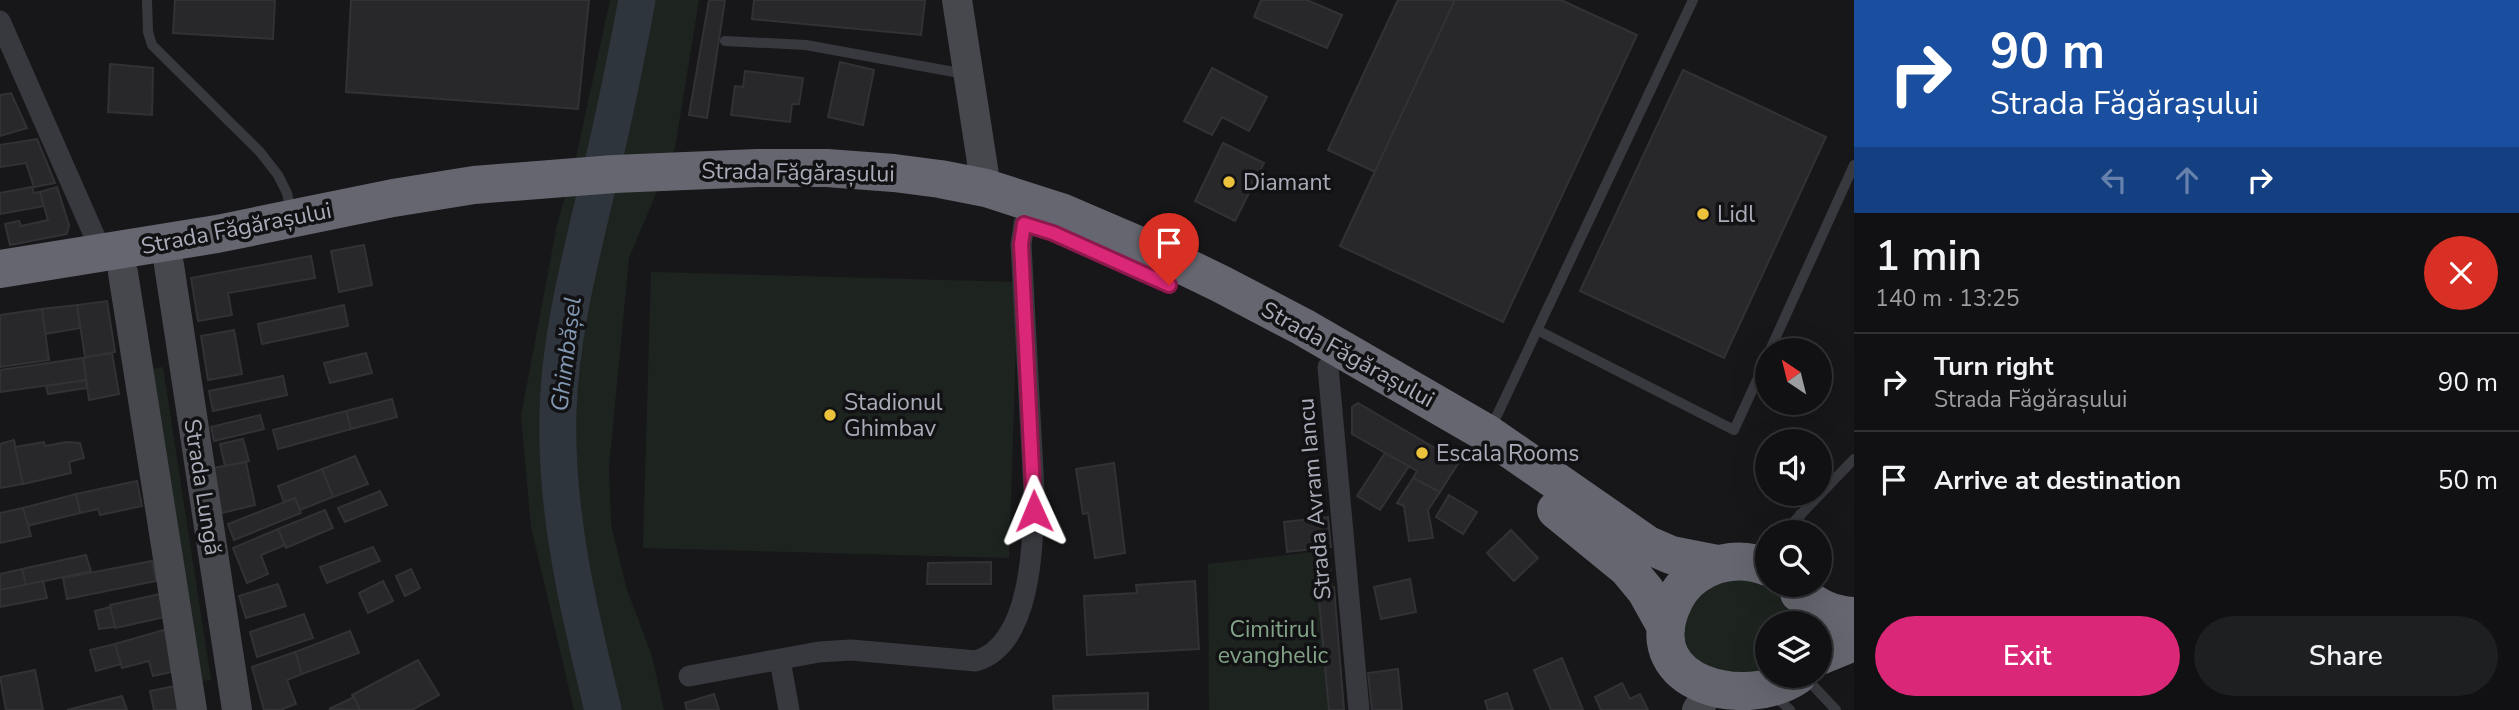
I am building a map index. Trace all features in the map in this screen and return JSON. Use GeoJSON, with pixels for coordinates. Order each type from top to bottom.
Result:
{"type":"FeatureCollection","features":[{"type":"Feature","properties":{"kind":"highway","name":"Strada Făgărașului"},"geometry":{"type":"LineString","coordinates":[[0,292],[293,218],[447,189],[533,191],[827,168],[894,173],[986,188],[1062,212],[1184,266],[1303,327],[1488,434],[1648,545],[1671,555],[1717,564]]}},
{"type":"Feature","properties":{"kind":"highway","name":"Strada Făgărașului"},"geometry":{"type":"LineString","coordinates":[[681,181],[892,197],[984,213],[1053,233],[1148,274],[1252,326],[1476,455],[1557,511],[1627,568],[1646,592],[1666,627]]}},
{"type":"Feature","properties":{"kind":"highway","name":"Strada Făgărașului"},"geometry":{"type":"LineString","coordinates":[[0,269],[113,263],[169,265],[397,222],[533,191]]}},
{"type":"Feature","properties":{"kind":"highway","name":"Strada Făgărașului"},"geometry":{"type":"LineString","coordinates":[[1755,561],[1717,564],[1698,573],[1682,587],[1674,599],[1666,627],[1668,651],[1678,674],[1701,704],[1735,706],[1759,703],[1792,689]]}},
{"type":"Feature","properties":{"kind":"highway"},"geometry":{"type":"LineString","coordinates":[[1800,600],[1833,614],[1854,616]]}},
{"type":"Feature","properties":{"kind":"highway"},"geometry":{"type":"LineString","coordinates":[[1832,651],[1854,642]]}},
{"type":"Feature","properties":{"kind":"street"},"geometry":{"type":"LineString","coordinates":[[957,0],[986,188]]}},
{"type":"Feature","properties":{"kind":"street","name":"Strada Lungă"},"geometry":{"type":"LineString","coordinates":[[0,22],[113,263],[191,703]]}},
{"type":"Feature","properties":{"kind":"street"},"geometry":{"type":"LineString","coordinates":[[689,676],[819,652],[851,650],[976,661],[987,658],[998,650],[1009,635],[1019,612],[1026,586],[1034,531],[1034,477],[1021,244],[1024,224]]}},
{"type":"Feature","properties":{"kind":"street","name":"Strada Lungă"},"geometry":{"type":"LineString","coordinates":[[169,265],[236,699]]}},
{"type":"Feature","properties":{"kind":"street","name":"Strada Avram Iancu"},"geometry":{"type":"LineString","coordinates":[[1328,368],[1359,710]]}},
{"type":"Feature","properties":{"kind":"street"},"geometry":{"type":"LineString","coordinates":[[780,660],[789,710]]}},
{"type":"Feature","properties":{"kind":"street"},"geometry":{"type":"LineString","coordinates":[[191,703],[236,699]]}},
{"type":"Feature","properties":{"kind":"lane"},"geometry":{"type":"LineString","coordinates":[[147,0],[148,32],[152,45],[260,152],[278,175],[287,193],[293,218]]}},
{"type":"Feature","properties":{"kind":"lane"},"geometry":{"type":"LineString","coordinates":[[1488,434],[1693,0]]}},
{"type":"Feature","properties":{"kind":"lane"},"geometry":{"type":"LineString","coordinates":[[725,41],[806,45],[970,74]]}},
{"type":"Feature","properties":{"kind":"lane"},"geometry":{"type":"LineString","coordinates":[[1775,338],[1854,165]]}},
{"type":"Feature","properties":{"kind":"lane"},"geometry":{"type":"LineString","coordinates":[[1537,330],[1734,430],[1755,384]]}},
{"type":"Feature","properties":{"kind":"lane"},"geometry":{"type":"LineString","coordinates":[[1794,520],[1854,459]]}},
{"type":"Feature","properties":{"kind":"lane"},"geometry":{"type":"LineString","coordinates":[[1799,520],[1800,513]]}},
{"type":"Feature","properties":{"kind":"lane"},"geometry":{"type":"LineString","coordinates":[[1792,689],[1836,710]]}},
{"type":"Feature","properties":{"kind":"green space"},"geometry":{"type":"Polygon","coordinates":[[[610,0],[699,0],[675,148],[629,258],[609,466],[611,524],[626,587],[652,656],[664,710],[574,710],[531,527],[521,416],[557,225],[576,158],[610,0]]]}},
{"type":"Feature","properties":{"kind":"green space","name":"Stadionul Ghimbav"},"geometry":{"type":"Polygon","coordinates":[[[651,272],[1018,282],[1009,558],[643,548],[651,272]]]}},
{"type":"Feature","properties":{"kind":"green space"},"geometry":{"type":"Polygon","coordinates":[[[163,367],[211,680],[200,681],[152,369],[163,367]]]}},
{"type":"Feature","properties":{"kind":"green space","name":"Cimitirul evanghelic"},"geometry":{"type":"Polygon","coordinates":[[[1330,550],[1344,710],[1209,710],[1208,564],[1330,550]]]}},
{"type":"Feature","properties":{"kind":"green space"},"geometry":{"type":"Polygon","coordinates":[[[1731,576],[1754,581],[1755,597],[1782,597],[1791,610],[1755,611],[1755,679],[1718,687],[1682,645],[1689,608],[1698,594],[1731,576]]]}},
{"type":"Feature","properties":{"kind":"building"},"geometry":{"type":"Polygon","coordinates":[[[175,0],[275,0],[273,39],[173,33],[175,0]]]}},
{"type":"Feature","properties":{"kind":"building"},"geometry":{"type":"Polygon","coordinates":[[[351,0],[589,0],[578,109],[346,92],[351,0]]]}},
{"type":"Feature","properties":{"kind":"building"},"geometry":{"type":"Polygon","coordinates":[[[709,0],[725,0],[707,118],[689,115],[709,0]]]}},
{"type":"Feature","properties":{"kind":"building"},"geometry":{"type":"Polygon","coordinates":[[[754,0],[925,0],[921,35],[752,19],[754,0]]]}},
{"type":"Feature","properties":{"kind":"building"},"geometry":{"type":"Polygon","coordinates":[[[1261,0],[1307,0],[1342,15],[1327,48],[1254,17],[1261,0]]]}},
{"type":"Feature","properties":{"kind":"building"},"geometry":{"type":"Polygon","coordinates":[[[1398,0],[1455,0],[1375,172],[1328,150],[1398,0]]]}},
{"type":"Feature","properties":{"kind":"building"},"geometry":{"type":"Polygon","coordinates":[[[1455,0],[1561,0],[1637,35],[1503,322],[1340,246],[1455,0]]]}},
{"type":"Feature","properties":{"kind":"building"},"geometry":{"type":"Polygon","coordinates":[[[840,62],[874,70],[863,125],[828,117],[840,62]]]}},
{"type":"Feature","properties":{"kind":"building"},"geometry":{"type":"Polygon","coordinates":[[[110,64],[153,68],[152,115],[108,112],[110,64]]]}},
{"type":"Feature","properties":{"kind":"building"},"geometry":{"type":"Polygon","coordinates":[[[1212,68],[1267,97],[1249,131],[1222,117],[1212,135],[1184,121],[1212,68]]]}},
{"type":"Feature","properties":{"kind":"building","name":"Lidl"},"geometry":{"type":"Polygon","coordinates":[[[1683,70],[1826,137],[1724,358],[1580,291],[1683,70]]]}},
{"type":"Feature","properties":{"kind":"building"},"geometry":{"type":"Polygon","coordinates":[[[745,71],[803,78],[799,104],[792,104],[790,122],[731,115],[735,86],[743,87],[745,71]]]}},
{"type":"Feature","properties":{"kind":"building"},"geometry":{"type":"Polygon","coordinates":[[[11,93],[27,128],[0,136],[0,95],[11,93]]]}},
{"type":"Feature","properties":{"kind":"building"},"geometry":{"type":"Polygon","coordinates":[[[37,139],[55,183],[34,187],[26,163],[0,167],[0,145],[37,139]]]}},
{"type":"Feature","properties":{"kind":"building","name":"Diamant"},"geometry":{"type":"Polygon","coordinates":[[[1223,143],[1264,163],[1235,221],[1195,201],[1223,143]]]}},
{"type":"Feature","properties":{"kind":"building"},"geometry":{"type":"Polygon","coordinates":[[[32,187],[34,193],[40,192],[44,206],[0,214],[0,193],[32,187]]]}},
{"type":"Feature","properties":{"kind":"building"},"geometry":{"type":"Polygon","coordinates":[[[57,187],[69,225],[67,234],[10,245],[5,224],[19,221],[21,226],[48,220],[40,192],[57,187]]]}},
{"type":"Feature","properties":{"kind":"building"},"geometry":{"type":"Polygon","coordinates":[[[364,245],[372,285],[339,292],[331,251],[364,245]]]}},
{"type":"Feature","properties":{"kind":"building"},"geometry":{"type":"Polygon","coordinates":[[[311,256],[315,278],[228,293],[232,315],[198,321],[191,278],[311,256]]]}},
{"type":"Feature","properties":{"kind":"building"},"geometry":{"type":"Polygon","coordinates":[[[107,301],[115,352],[85,357],[77,305],[107,301]]]}},
{"type":"Feature","properties":{"kind":"building"},"geometry":{"type":"Polygon","coordinates":[[[77,305],[80,328],[45,334],[42,309],[77,305]]]}},
{"type":"Feature","properties":{"kind":"building"},"geometry":{"type":"Polygon","coordinates":[[[344,305],[348,326],[262,344],[258,324],[344,305]]]}},
{"type":"Feature","properties":{"kind":"building"},"geometry":{"type":"Polygon","coordinates":[[[42,309],[49,360],[0,367],[0,315],[42,309]]]}},
{"type":"Feature","properties":{"kind":"building"},"geometry":{"type":"Polygon","coordinates":[[[234,330],[242,374],[208,380],[201,336],[234,330]]]}},
{"type":"Feature","properties":{"kind":"building"},"geometry":{"type":"Polygon","coordinates":[[[112,353],[119,394],[89,400],[83,358],[112,353]]]}},
{"type":"Feature","properties":{"kind":"building"},"geometry":{"type":"Polygon","coordinates":[[[366,353],[372,373],[330,383],[324,363],[366,353]]]}},
{"type":"Feature","properties":{"kind":"building"},"geometry":{"type":"Polygon","coordinates":[[[83,358],[86,380],[0,392],[0,370],[83,358]]]}},
{"type":"Feature","properties":{"kind":"building"},"geometry":{"type":"Polygon","coordinates":[[[283,376],[287,395],[213,411],[209,391],[283,376]]]}},
{"type":"Feature","properties":{"kind":"building"},"geometry":{"type":"Polygon","coordinates":[[[86,380],[87,388],[48,394],[46,386],[86,380]]]}},
{"type":"Feature","properties":{"kind":"building"},"geometry":{"type":"Polygon","coordinates":[[[392,399],[397,417],[351,429],[346,411],[392,399]]]}},
{"type":"Feature","properties":{"kind":"building"},"geometry":{"type":"Polygon","coordinates":[[[1358,403],[1459,462],[1440,492],[1413,478],[1417,471],[1352,434],[1352,407],[1358,403]]]}},
{"type":"Feature","properties":{"kind":"building"},"geometry":{"type":"Polygon","coordinates":[[[346,411],[351,429],[278,449],[273,430],[346,411]]]}},
{"type":"Feature","properties":{"kind":"building"},"geometry":{"type":"Polygon","coordinates":[[[260,415],[264,429],[214,441],[211,427],[260,415]]]}},
{"type":"Feature","properties":{"kind":"building"},"geometry":{"type":"Polygon","coordinates":[[[243,439],[249,461],[225,466],[220,444],[243,439]]]}},
{"type":"Feature","properties":{"kind":"building"},"geometry":{"type":"Polygon","coordinates":[[[14,440],[23,484],[0,488],[0,444],[14,440]]]}},
{"type":"Feature","properties":{"kind":"building"},"geometry":{"type":"Polygon","coordinates":[[[44,442],[45,446],[66,442],[80,443],[84,458],[69,462],[71,473],[23,484],[15,447],[44,442]]]}},
{"type":"Feature","properties":{"kind":"building"},"geometry":{"type":"Polygon","coordinates":[[[1385,453],[1409,466],[1380,510],[1357,496],[1385,453]]]}},
{"type":"Feature","properties":{"kind":"building"},"geometry":{"type":"Polygon","coordinates":[[[355,456],[368,484],[333,497],[322,469],[355,456]]]}},
{"type":"Feature","properties":{"kind":"building"},"geometry":{"type":"Polygon","coordinates":[[[246,462],[255,505],[222,513],[213,468],[246,462]]]}},
{"type":"Feature","properties":{"kind":"building"},"geometry":{"type":"Polygon","coordinates":[[[1114,463],[1125,553],[1095,558],[1088,513],[1083,514],[1076,469],[1114,463]]]}},
{"type":"Feature","properties":{"kind":"building"},"geometry":{"type":"Polygon","coordinates":[[[322,469],[333,497],[300,510],[295,498],[284,502],[278,486],[322,469]]]}},
{"type":"Feature","properties":{"kind":"building"},"geometry":{"type":"Polygon","coordinates":[[[1413,478],[1440,492],[1428,510],[1433,538],[1409,541],[1404,506],[1397,503],[1413,478]]]}},
{"type":"Feature","properties":{"kind":"building"},"geometry":{"type":"Polygon","coordinates":[[[137,481],[142,506],[100,515],[98,509],[80,513],[76,494],[137,481]]]}},
{"type":"Feature","properties":{"kind":"building"},"geometry":{"type":"Polygon","coordinates":[[[380,491],[387,505],[345,522],[338,508],[380,491]]]}},
{"type":"Feature","properties":{"kind":"building"},"geometry":{"type":"Polygon","coordinates":[[[76,494],[80,513],[27,526],[23,508],[76,494]]]}},
{"type":"Feature","properties":{"kind":"building"},"geometry":{"type":"Polygon","coordinates":[[[1449,495],[1477,512],[1463,534],[1436,517],[1449,495]]]}},
{"type":"Feature","properties":{"kind":"building"},"geometry":{"type":"Polygon","coordinates":[[[295,498],[301,513],[234,540],[228,524],[295,498]]]}},
{"type":"Feature","properties":{"kind":"building"},"geometry":{"type":"Polygon","coordinates":[[[23,508],[31,536],[0,543],[0,513],[23,508]]]}},
{"type":"Feature","properties":{"kind":"building"},"geometry":{"type":"Polygon","coordinates":[[[325,510],[333,528],[286,548],[278,529],[325,510]]]}},
{"type":"Feature","properties":{"kind":"building"},"geometry":{"type":"Polygon","coordinates":[[[1328,517],[1331,547],[1287,552],[1284,522],[1328,517]]]}},
{"type":"Feature","properties":{"kind":"building"},"geometry":{"type":"Polygon","coordinates":[[[278,529],[285,545],[261,555],[268,574],[247,583],[233,548],[278,529]]]}},
{"type":"Feature","properties":{"kind":"building"},"geometry":{"type":"Polygon","coordinates":[[[1511,530],[1538,558],[1514,581],[1487,553],[1511,530]]]}},
{"type":"Feature","properties":{"kind":"building"},"geometry":{"type":"Polygon","coordinates":[[[373,547],[380,561],[327,583],[320,567],[373,547]]]}},
{"type":"Feature","properties":{"kind":"building"},"geometry":{"type":"Polygon","coordinates":[[[86,555],[91,571],[26,585],[22,569],[86,555]]]}},
{"type":"Feature","properties":{"kind":"building"},"geometry":{"type":"Polygon","coordinates":[[[152,561],[156,581],[67,599],[63,578],[152,561]]]}},
{"type":"Feature","properties":{"kind":"building"},"geometry":{"type":"Polygon","coordinates":[[[991,562],[991,584],[927,584],[928,563],[991,562]]]}},
{"type":"Feature","properties":{"kind":"building"},"geometry":{"type":"Polygon","coordinates":[[[22,569],[26,585],[0,590],[0,574],[22,569]]]}},
{"type":"Feature","properties":{"kind":"building"},"geometry":{"type":"Polygon","coordinates":[[[411,569],[420,588],[405,596],[396,576],[411,569]]]}},
{"type":"Feature","properties":{"kind":"building"},"geometry":{"type":"Polygon","coordinates":[[[1410,579],[1416,612],[1381,619],[1374,587],[1410,579]]]}},
{"type":"Feature","properties":{"kind":"building"},"geometry":{"type":"Polygon","coordinates":[[[43,581],[47,598],[0,607],[0,590],[43,581]]]}},
{"type":"Feature","properties":{"kind":"building"},"geometry":{"type":"Polygon","coordinates":[[[383,581],[393,601],[368,613],[359,593],[383,581]]]}},
{"type":"Feature","properties":{"kind":"building"},"geometry":{"type":"Polygon","coordinates":[[[1195,581],[1199,649],[1087,655],[1084,596],[1137,593],[1136,585],[1195,581]]]}},
{"type":"Feature","properties":{"kind":"building"},"geometry":{"type":"Polygon","coordinates":[[[278,584],[286,606],[246,618],[239,596],[278,584]]]}},
{"type":"Feature","properties":{"kind":"building"},"geometry":{"type":"Polygon","coordinates":[[[1334,587],[1344,710],[1329,710],[1318,589],[1334,587]]]}},
{"type":"Feature","properties":{"kind":"building"},"geometry":{"type":"Polygon","coordinates":[[[160,594],[165,617],[115,628],[110,605],[160,594]]]}},
{"type":"Feature","properties":{"kind":"building"},"geometry":{"type":"Polygon","coordinates":[[[110,607],[115,627],[99,629],[95,611],[110,607]]]}},
{"type":"Feature","properties":{"kind":"building"},"geometry":{"type":"Polygon","coordinates":[[[304,614],[313,638],[257,657],[250,632],[304,614]]]}},
{"type":"Feature","properties":{"kind":"building"},"geometry":{"type":"Polygon","coordinates":[[[167,629],[176,671],[153,676],[149,661],[122,668],[115,644],[167,629]]]}},
{"type":"Feature","properties":{"kind":"building"},"geometry":{"type":"Polygon","coordinates":[[[350,631],[359,653],[302,674],[295,652],[350,631]]]}},
{"type":"Feature","properties":{"kind":"building"},"geometry":{"type":"Polygon","coordinates":[[[115,644],[121,664],[96,671],[90,650],[115,644]]]}},
{"type":"Feature","properties":{"kind":"building"},"geometry":{"type":"Polygon","coordinates":[[[295,652],[302,674],[287,680],[296,704],[280,710],[264,710],[252,667],[295,652]]]}},
{"type":"Feature","properties":{"kind":"building"},"geometry":{"type":"Polygon","coordinates":[[[1562,658],[1583,710],[1551,710],[1534,670],[1562,658]]]}},
{"type":"Feature","properties":{"kind":"building"},"geometry":{"type":"Polygon","coordinates":[[[418,660],[439,695],[412,710],[360,710],[352,695],[418,660]]]}},
{"type":"Feature","properties":{"kind":"building"},"geometry":{"type":"Polygon","coordinates":[[[1398,669],[1402,710],[1372,710],[1368,673],[1398,669]]]}},
{"type":"Feature","properties":{"kind":"building"},"geometry":{"type":"Polygon","coordinates":[[[35,670],[43,710],[6,710],[0,677],[35,670]]]}},
{"type":"Feature","properties":{"kind":"building"},"geometry":{"type":"Polygon","coordinates":[[[1622,683],[1630,699],[1640,694],[1648,710],[1601,710],[1595,697],[1622,683]]]}},
{"type":"Feature","properties":{"kind":"building"},"geometry":{"type":"Polygon","coordinates":[[[175,686],[179,710],[154,710],[150,691],[175,686]]]}},
{"type":"Feature","properties":{"kind":"building"},"geometry":{"type":"Polygon","coordinates":[[[1148,693],[1148,710],[1054,710],[1053,696],[1148,693]]]}},
{"type":"Feature","properties":{"kind":"building"},"geometry":{"type":"Polygon","coordinates":[[[1507,693],[1513,710],[1488,710],[1485,701],[1507,693]]]}},
{"type":"Feature","properties":{"kind":"building"},"geometry":{"type":"Polygon","coordinates":[[[714,694],[719,710],[687,710],[685,703],[714,694]]]}},
{"type":"Feature","properties":{"kind":"building"},"geometry":{"type":"Polygon","coordinates":[[[122,696],[127,710],[67,710],[122,696]]]}},
{"type":"Feature","properties":{"kind":"building"},"geometry":{"type":"Polygon","coordinates":[[[354,697],[360,710],[329,709],[354,697]]]}},
{"type":"Feature","properties":{"kind":"waterway","name":"Ghimbășel"},"geometry":{"type":"LineString","coordinates":[[603,710],[570,562],[560,487],[558,412],[562,357],[571,301],[613,120],[637,0]]}},
{"type":"Feature","properties":{"kind":"place","name":"Diamant"},"geometry":{"type":"Point","coordinates":[1229,182]}},
{"type":"Feature","properties":{"kind":"place","name":"Lidl"},"geometry":{"type":"Point","coordinates":[1703,214]}},
{"type":"Feature","properties":{"kind":"place","name":"Stadionul Ghimbav"},"geometry":{"type":"Point","coordinates":[830,415]}},
{"type":"Feature","properties":{"kind":"place","name":"Escala Rooms"},"geometry":{"type":"Point","coordinates":[1422,453]}},
{"type":"Feature","properties":{"kind":"route"},"geometry":{"type":"LineString","coordinates":[[1034,511],[1021,244],[1024,224],[1053,233],[1169,285]]}}]}
